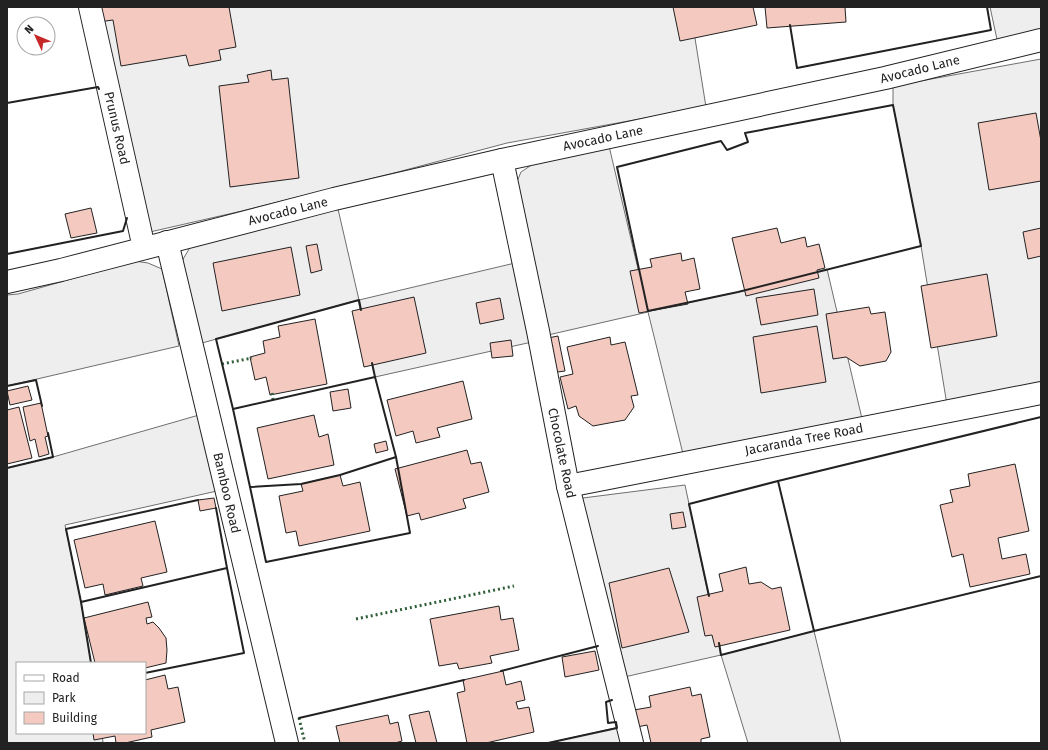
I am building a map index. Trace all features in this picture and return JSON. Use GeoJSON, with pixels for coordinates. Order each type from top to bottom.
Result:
{"type":"FeatureCollection","features":[{"type":"Feature","properties":{"kind":"street","name":"Prunus Road"},"geometry":{"type":"LineString","coordinates":[[90,7],[144,248]]}},
{"type":"Feature","properties":{"kind":"street","name":"Avocado Lane"},"geometry":{"type":"LineString","coordinates":[[7,282],[62,270],[334,199],[502,160],[885,78],[1041,40]]}},
{"type":"Feature","properties":{"kind":"street","name":"Chocolate Road"},"geometry":{"type":"LineString","coordinates":[[502,160],[538,331],[568,486],[632,743]]}},
{"type":"Feature","properties":{"kind":"street","name":"Bamboo Road"},"geometry":{"type":"LineString","coordinates":[[167,242],[287,743]]}},
{"type":"Feature","properties":{"kind":"street","name":"Jacaranda Tree Road"},"geometry":{"type":"LineString","coordinates":[[568,486],[1041,393]]}},
{"type":"Feature","properties":{"kind":"green space"},"geometry":{"type":"Polygon","coordinates":[[[83,7],[690,7],[706,107],[507,143],[242,211],[141,234],[83,7]]]}},
{"type":"Feature","properties":{"kind":"green space"},"geometry":{"type":"Polygon","coordinates":[[[990,7],[1041,7],[1041,33],[998,44],[990,7]]]}},
{"type":"Feature","properties":{"kind":"green space"},"geometry":{"type":"Polygon","coordinates":[[[1041,59],[1041,382],[947,405],[921,246],[893,105],[893,86],[1041,59]]]}},
{"type":"Feature","properties":{"kind":"green space"},"geometry":{"type":"Polygon","coordinates":[[[609,146],[648,311],[738,292],[827,269],[863,423],[684,458],[648,312],[548,335],[516,184],[521,172],[533,164],[609,146]]]}},
{"type":"Feature","properties":{"kind":"green space"},"geometry":{"type":"Polygon","coordinates":[[[338,209],[359,300],[515,263],[532,342],[375,377],[358,300],[202,343],[182,261],[192,244],[338,209]]]}},
{"type":"Feature","properties":{"kind":"green space"},"geometry":{"type":"Polygon","coordinates":[[[135,261],[148,263],[162,269],[179,346],[7,386],[7,295],[18,294],[135,261]]]}},
{"type":"Feature","properties":{"kind":"green space"},"geometry":{"type":"Polygon","coordinates":[[[199,415],[217,491],[65,525],[81,602],[91,662],[16,662],[16,734],[102,734],[103,743],[7,743],[7,468],[53,457],[199,415]]]}},
{"type":"Feature","properties":{"kind":"green space"},"geometry":{"type":"Polygon","coordinates":[[[685,485],[721,655],[611,680],[575,499],[685,485]]]}},
{"type":"Feature","properties":{"kind":"green space"},"geometry":{"type":"Polygon","coordinates":[[[814,631],[841,743],[748,743],[721,655],[814,631]]]}},
{"type":"Feature","properties":{"kind":"green space"},"geometry":{"type":"Polygon","coordinates":[[[624,726],[627,743],[548,743],[624,726]]]}},
{"type":"Feature","properties":{"kind":"building"},"geometry":{"type":"Polygon","coordinates":[[[96,7],[229,7],[236,47],[219,50],[221,60],[189,66],[186,55],[121,66],[113,20],[98,22],[96,7]]]}},
{"type":"Feature","properties":{"kind":"building"},"geometry":{"type":"Polygon","coordinates":[[[673,7],[753,7],[757,25],[680,41],[673,7]]]}},
{"type":"Feature","properties":{"kind":"building"},"geometry":{"type":"Polygon","coordinates":[[[765,7],[845,7],[846,22],[767,28],[765,7]]]}},
{"type":"Feature","properties":{"kind":"building"},"geometry":{"type":"Polygon","coordinates":[[[271,70],[272,80],[288,78],[299,178],[230,187],[219,86],[249,82],[247,75],[271,70]]]}},
{"type":"Feature","properties":{"kind":"building"},"geometry":{"type":"Polygon","coordinates":[[[1036,113],[1041,141],[1041,181],[989,190],[978,123],[1036,113]]]}},
{"type":"Feature","properties":{"kind":"building"},"geometry":{"type":"Polygon","coordinates":[[[91,208],[97,233],[71,238],[65,214],[91,208]]]}},
{"type":"Feature","properties":{"kind":"building"},"geometry":{"type":"Polygon","coordinates":[[[777,228],[781,243],[805,237],[807,247],[819,244],[825,268],[817,270],[819,278],[746,296],[732,238],[777,228]]]}},
{"type":"Feature","properties":{"kind":"building"},"geometry":{"type":"Polygon","coordinates":[[[1041,228],[1041,256],[1028,259],[1023,232],[1041,228]]]}},
{"type":"Feature","properties":{"kind":"building"},"geometry":{"type":"Polygon","coordinates":[[[317,244],[322,270],[311,273],[306,246],[317,244]]]}},
{"type":"Feature","properties":{"kind":"building"},"geometry":{"type":"Polygon","coordinates":[[[291,247],[300,295],[222,311],[213,263],[291,247]]]}},
{"type":"Feature","properties":{"kind":"building"},"geometry":{"type":"Polygon","coordinates":[[[681,253],[682,261],[694,258],[700,289],[685,292],[688,304],[639,313],[630,271],[652,267],[650,259],[681,253]]]}},
{"type":"Feature","properties":{"kind":"building"},"geometry":{"type":"Polygon","coordinates":[[[987,274],[997,336],[931,348],[921,286],[987,274]]]}},
{"type":"Feature","properties":{"kind":"building"},"geometry":{"type":"Polygon","coordinates":[[[814,289],[818,315],[761,325],[756,298],[814,289]]]}},
{"type":"Feature","properties":{"kind":"building"},"geometry":{"type":"Polygon","coordinates":[[[414,297],[426,353],[364,367],[352,311],[414,297]]]}},
{"type":"Feature","properties":{"kind":"building"},"geometry":{"type":"Polygon","coordinates":[[[500,298],[504,319],[480,324],[476,303],[500,298]]]}},
{"type":"Feature","properties":{"kind":"building"},"geometry":{"type":"Polygon","coordinates":[[[869,307],[871,314],[885,312],[891,352],[886,361],[860,366],[846,357],[833,359],[826,314],[869,307]]]}},
{"type":"Feature","properties":{"kind":"building"},"geometry":{"type":"Polygon","coordinates":[[[315,319],[327,384],[270,395],[266,377],[255,380],[250,357],[265,353],[263,341],[280,337],[278,326],[315,319]]]}},
{"type":"Feature","properties":{"kind":"building"},"geometry":{"type":"Polygon","coordinates":[[[817,326],[826,382],[761,393],[753,337],[817,326]]]}},
{"type":"Feature","properties":{"kind":"building"},"geometry":{"type":"Polygon","coordinates":[[[558,336],[565,371],[550,373],[543,339],[558,336]]]}},
{"type":"Feature","properties":{"kind":"building"},"geometry":{"type":"Polygon","coordinates":[[[610,337],[611,345],[625,342],[638,395],[631,396],[634,407],[625,420],[593,426],[579,416],[576,406],[568,409],[560,377],[573,374],[567,347],[610,337]]]}},
{"type":"Feature","properties":{"kind":"building"},"geometry":{"type":"Polygon","coordinates":[[[511,340],[513,356],[492,358],[490,343],[511,340]]]}},
{"type":"Feature","properties":{"kind":"building"},"geometry":{"type":"Polygon","coordinates":[[[463,381],[472,419],[437,428],[440,437],[416,443],[413,431],[396,436],[387,400],[463,381]]]}},
{"type":"Feature","properties":{"kind":"building"},"geometry":{"type":"Polygon","coordinates":[[[28,386],[32,400],[10,405],[7,391],[28,386]]]}},
{"type":"Feature","properties":{"kind":"building"},"geometry":{"type":"Polygon","coordinates":[[[348,389],[351,408],[333,411],[330,392],[348,389]]]}},
{"type":"Feature","properties":{"kind":"building"},"geometry":{"type":"Polygon","coordinates":[[[41,403],[48,436],[45,437],[49,454],[39,457],[35,439],[30,441],[23,407],[41,403]]]}},
{"type":"Feature","properties":{"kind":"building"},"geometry":{"type":"Polygon","coordinates":[[[19,407],[32,458],[7,464],[7,410],[19,407]]]}},
{"type":"Feature","properties":{"kind":"building"},"geometry":{"type":"Polygon","coordinates":[[[314,415],[319,437],[328,434],[334,465],[268,479],[257,428],[314,415]]]}},
{"type":"Feature","properties":{"kind":"building"},"geometry":{"type":"Polygon","coordinates":[[[386,441],[388,450],[376,453],[374,444],[386,441]]]}},
{"type":"Feature","properties":{"kind":"building"},"geometry":{"type":"Polygon","coordinates":[[[467,450],[471,464],[481,462],[489,492],[463,499],[466,508],[421,520],[419,513],[407,516],[395,469],[467,450]]]}},
{"type":"Feature","properties":{"kind":"building"},"geometry":{"type":"Polygon","coordinates":[[[1015,464],[1029,531],[998,538],[1002,559],[1026,554],[1030,574],[970,587],[963,554],[952,557],[940,505],[953,502],[950,490],[970,486],[968,474],[1015,464]]]}},
{"type":"Feature","properties":{"kind":"building"},"geometry":{"type":"Polygon","coordinates":[[[340,475],[343,486],[360,482],[370,531],[299,546],[296,531],[286,533],[279,496],[303,491],[301,484],[340,475]]]}},
{"type":"Feature","properties":{"kind":"building"},"geometry":{"type":"Polygon","coordinates":[[[214,498],[216,508],[200,511],[198,500],[214,498]]]}},
{"type":"Feature","properties":{"kind":"building"},"geometry":{"type":"Polygon","coordinates":[[[683,512],[686,527],[672,529],[670,514],[683,512]]]}},
{"type":"Feature","properties":{"kind":"building"},"geometry":{"type":"Polygon","coordinates":[[[155,521],[167,572],[141,578],[143,586],[105,595],[103,584],[85,588],[74,540],[155,521]]]}},
{"type":"Feature","properties":{"kind":"building"},"geometry":{"type":"Polygon","coordinates":[[[746,567],[749,584],[761,582],[772,589],[781,587],[790,630],[715,647],[712,635],[705,636],[697,597],[723,591],[719,574],[746,567]]]}},
{"type":"Feature","properties":{"kind":"building"},"geometry":{"type":"Polygon","coordinates":[[[669,568],[689,632],[622,648],[609,583],[669,568]]]}},
{"type":"Feature","properties":{"kind":"building"},"geometry":{"type":"Polygon","coordinates":[[[148,602],[152,617],[146,618],[147,624],[153,622],[166,638],[166,663],[146,668],[146,662],[95,662],[84,618],[148,602]]]}},
{"type":"Feature","properties":{"kind":"building"},"geometry":{"type":"Polygon","coordinates":[[[499,606],[501,620],[513,618],[519,650],[490,656],[492,663],[459,669],[457,663],[439,666],[430,619],[499,606]]]}},
{"type":"Feature","properties":{"kind":"building"},"geometry":{"type":"Polygon","coordinates":[[[595,651],[599,670],[565,677],[562,657],[595,651]]]}},
{"type":"Feature","properties":{"kind":"building"},"geometry":{"type":"Polygon","coordinates":[[[503,671],[506,685],[521,681],[525,700],[516,702],[518,709],[529,707],[534,732],[486,743],[467,743],[457,693],[465,691],[463,680],[503,671]]]}},
{"type":"Feature","properties":{"kind":"building"},"geometry":{"type":"Polygon","coordinates":[[[165,675],[168,689],[178,687],[185,722],[151,730],[152,737],[125,743],[116,743],[115,736],[94,740],[93,734],[146,734],[146,680],[165,675]]]}},
{"type":"Feature","properties":{"kind":"building"},"geometry":{"type":"Polygon","coordinates":[[[690,687],[692,696],[701,694],[710,737],[701,739],[701,743],[651,743],[647,725],[637,727],[634,710],[651,707],[649,696],[690,687]]]}},
{"type":"Feature","properties":{"kind":"building"},"geometry":{"type":"Polygon","coordinates":[[[429,711],[437,743],[416,743],[409,715],[429,711]]]}},
{"type":"Feature","properties":{"kind":"building"},"geometry":{"type":"Polygon","coordinates":[[[388,715],[390,724],[398,722],[402,741],[395,743],[340,743],[336,726],[388,715]]]}},
{"type":"Feature","properties":{"kind":"hedge"},"geometry":{"type":"LineString","coordinates":[[222,364],[252,358]]}},
{"type":"Feature","properties":{"kind":"hedge"},"geometry":{"type":"LineString","coordinates":[[272,393],[273,400]]}},
{"type":"Feature","properties":{"kind":"hedge"},"geometry":{"type":"LineString","coordinates":[[356,619],[514,586]]}},
{"type":"Feature","properties":{"kind":"hedge"},"geometry":{"type":"LineString","coordinates":[[299,718],[305,743]]}},
{"type":"Feature","properties":{"kind":"wall"},"geometry":{"type":"LineString","coordinates":[[790,25],[797,68],[991,30],[987,7]]}},
{"type":"Feature","properties":{"kind":"wall"},"geometry":{"type":"LineString","coordinates":[[7,103],[98,87],[99,89]]}},
{"type":"Feature","properties":{"kind":"wall"},"geometry":{"type":"LineString","coordinates":[[893,105],[921,246],[738,292],[648,311],[617,167],[721,141],[727,150],[748,142],[745,133],[893,105]]}},
{"type":"Feature","properties":{"kind":"wall"},"geometry":{"type":"LineString","coordinates":[[7,254],[123,231],[127,218]]}},
{"type":"Feature","properties":{"kind":"wall"},"geometry":{"type":"LineString","coordinates":[[233,409],[216,339],[359,300],[361,310]]}},
{"type":"Feature","properties":{"kind":"wall"},"geometry":{"type":"LineString","coordinates":[[372,363],[375,377]]}},
{"type":"Feature","properties":{"kind":"wall"},"geometry":{"type":"LineString","coordinates":[[250,487],[233,409],[375,377],[396,457]]}},
{"type":"Feature","properties":{"kind":"wall"},"geometry":{"type":"LineString","coordinates":[[7,386],[36,380],[42,406]]}},
{"type":"Feature","properties":{"kind":"wall"},"geometry":{"type":"LineString","coordinates":[[1041,417],[778,481],[814,631],[1041,576]]}},
{"type":"Feature","properties":{"kind":"wall"},"geometry":{"type":"LineString","coordinates":[[7,468],[53,457],[48,433]]}},
{"type":"Feature","properties":{"kind":"wall"},"geometry":{"type":"LineString","coordinates":[[396,457],[410,533],[266,562],[250,487],[301,484],[340,475],[396,457]]}},
{"type":"Feature","properties":{"kind":"wall"},"geometry":{"type":"LineString","coordinates":[[709,596],[689,504],[778,481]]}},
{"type":"Feature","properties":{"kind":"wall"},"geometry":{"type":"LineString","coordinates":[[198,500],[66,529],[81,602],[227,568],[216,508]]}},
{"type":"Feature","properties":{"kind":"wall"},"geometry":{"type":"LineString","coordinates":[[146,673],[244,653],[227,568]]}},
{"type":"Feature","properties":{"kind":"wall"},"geometry":{"type":"LineString","coordinates":[[81,602],[91,662]]}},
{"type":"Feature","properties":{"kind":"wall"},"geometry":{"type":"LineString","coordinates":[[719,643],[721,655],[814,631]]}},
{"type":"Feature","properties":{"kind":"wall"},"geometry":{"type":"LineString","coordinates":[[501,671],[598,646]]}},
{"type":"Feature","properties":{"kind":"wall"},"geometry":{"type":"LineString","coordinates":[[299,718],[464,680]]}},
{"type":"Feature","properties":{"kind":"wall"},"geometry":{"type":"LineString","coordinates":[[548,743],[617,728],[616,722],[608,723],[606,702],[612,700]]}}]}
